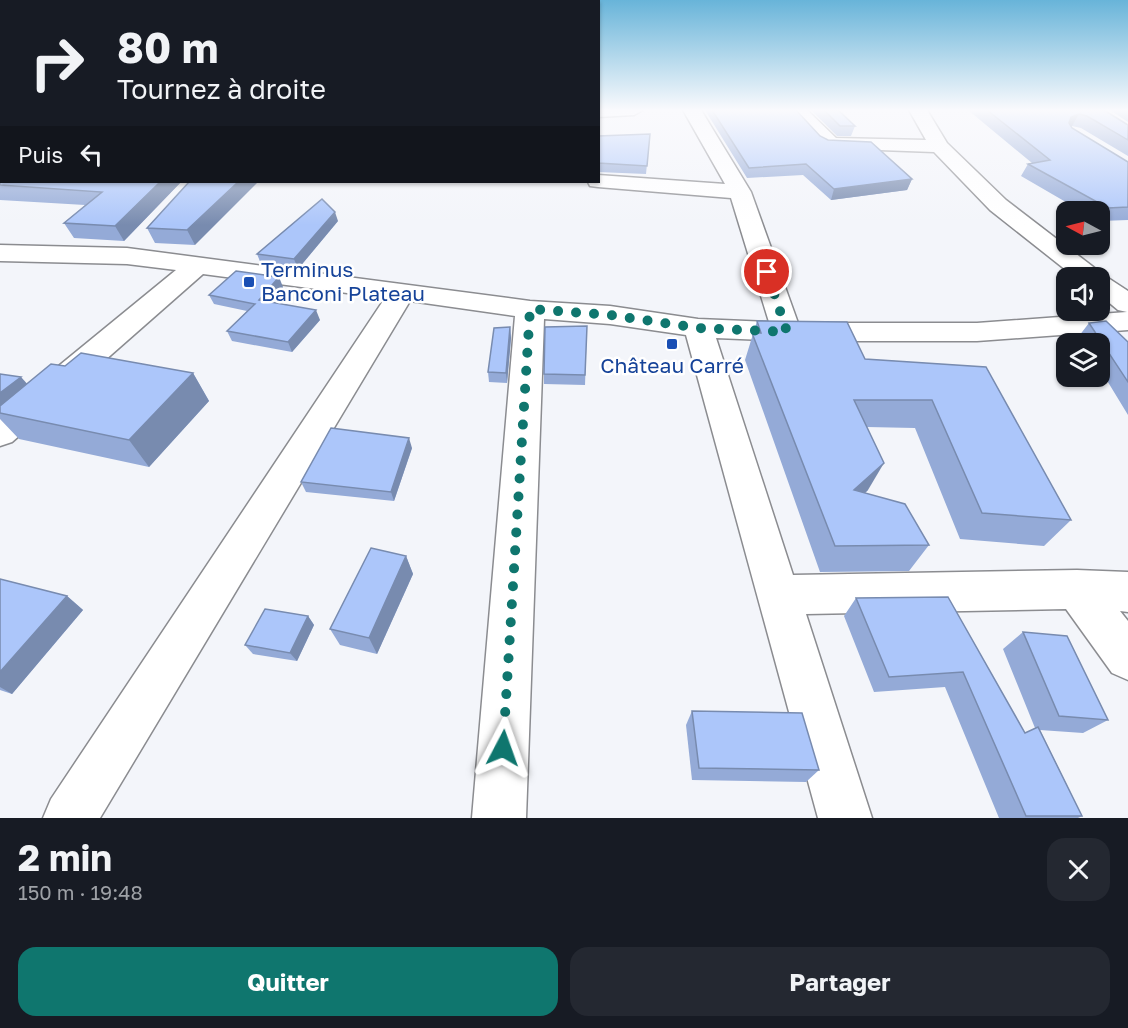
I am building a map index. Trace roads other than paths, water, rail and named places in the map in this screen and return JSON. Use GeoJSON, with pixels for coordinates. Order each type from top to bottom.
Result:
{"type":"FeatureCollection","features":[{"type":"Feature","properties":{"kind":"street"},"geometry":{"type":"LineString","coordinates":[[714,148],[740,192],[787,332]]}},
{"type":"Feature","properties":{"kind":"street"},"geometry":{"type":"LineString","coordinates":[[941,148],[998,206],[1078,267]]}},
{"type":"Feature","properties":{"kind":"street"},"geometry":{"type":"LineString","coordinates":[[600,181],[740,192]]}},
{"type":"Feature","properties":{"kind":"street"},"geometry":{"type":"LineString","coordinates":[[0,253],[134,248],[199,264],[530,309],[610,315],[698,328],[787,332],[977,332],[1128,321]]}},
{"type":"Feature","properties":{"kind":"street"},"geometry":{"type":"LineString","coordinates":[[0,433],[199,264]]}},
{"type":"Feature","properties":{"kind":"street"},"geometry":{"type":"LineString","coordinates":[[1110,290],[1128,304]]}},
{"type":"Feature","properties":{"kind":"street"},"geometry":{"type":"LineString","coordinates":[[70,818],[404,291]]}},
{"type":"Feature","properties":{"kind":"street"},"geometry":{"type":"LineString","coordinates":[[499,818],[530,309]]}},
{"type":"Feature","properties":{"kind":"street"},"geometry":{"type":"LineString","coordinates":[[698,328],[845,818]]}},
{"type":"Feature","properties":{"kind":"street"},"geometry":{"type":"LineString","coordinates":[[777,594],[1077,589],[1128,592]]}},
{"type":"Feature","properties":{"kind":"street"},"geometry":{"type":"LineString","coordinates":[[1077,589],[1128,657]]}},
{"type":"Feature","properties":{"kind":"place","name":"Terminus Banconi Plateau"},"geometry":{"type":"Point","coordinates":[249,282]}},
{"type":"Feature","properties":{"kind":"place","name":"Château Carré"},"geometry":{"type":"Point","coordinates":[672,344]}}]}
